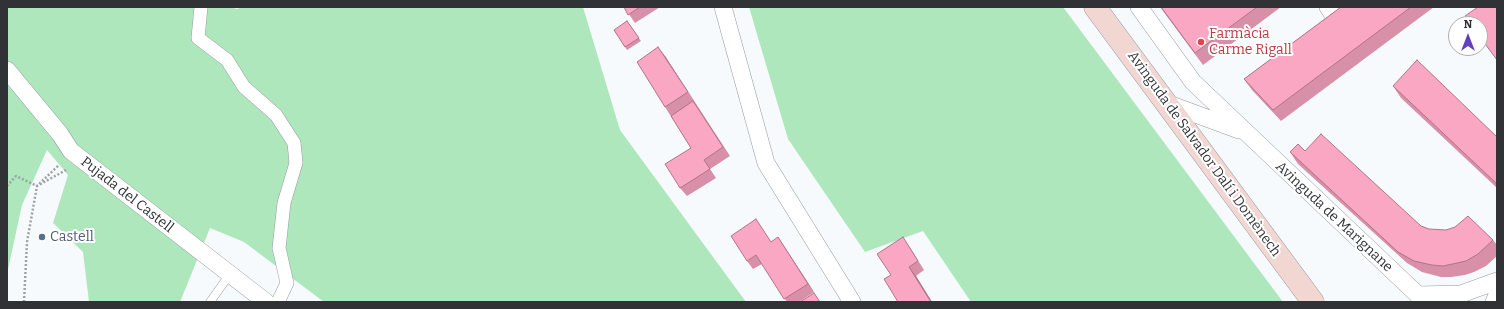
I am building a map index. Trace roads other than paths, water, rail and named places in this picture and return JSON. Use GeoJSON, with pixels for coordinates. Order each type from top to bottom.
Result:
{"type":"FeatureCollection","features":[{"type":"Feature","properties":{"kind":"main road","name":"Avinguda de Salvador Dalí i Domènech"},"geometry":{"type":"LineString","coordinates":[[1095,7],[1312,302]]}},
{"type":"Feature","properties":{"kind":"street"},"geometry":{"type":"LineString","coordinates":[[201,7],[198,38],[227,60],[244,87],[276,115],[294,143],[296,163],[284,203],[279,248],[287,283],[278,302]]}},
{"type":"Feature","properties":{"kind":"street"},"geometry":{"type":"LineString","coordinates":[[722,7],[766,162],[852,302]]}},
{"type":"Feature","properties":{"kind":"street","name":"Avinguda de Marignane"},"geometry":{"type":"LineString","coordinates":[[1140,7],[1193,82],[1420,299]]}},
{"type":"Feature","properties":{"kind":"street","name":"Pujada del Castell"},"geometry":{"type":"LineString","coordinates":[[7,70],[60,134],[71,151],[266,302]]}},
{"type":"Feature","properties":{"kind":"street","name":"Avinguda de Marignane"},"geometry":{"type":"LineString","coordinates":[[1166,103],[1245,132]]}},
{"type":"Feature","properties":{"kind":"street"},"geometry":{"type":"LineString","coordinates":[[1420,299],[1459,298],[1497,281]]}},
{"type":"Feature","properties":{"kind":"street"},"geometry":{"type":"LineString","coordinates":[[1494,302],[1497,295]]}},
{"type":"Feature","properties":{"kind":"lane"},"geometry":{"type":"LineString","coordinates":[[210,302],[230,274]]}},
{"type":"Feature","properties":{"kind":"place","name":"Farmàcia Carme Rigall"},"geometry":{"type":"Point","coordinates":[1201,42]}},
{"type":"Feature","properties":{"kind":"place","name":"Castell"},"geometry":{"type":"Point","coordinates":[42,237]}}]}
